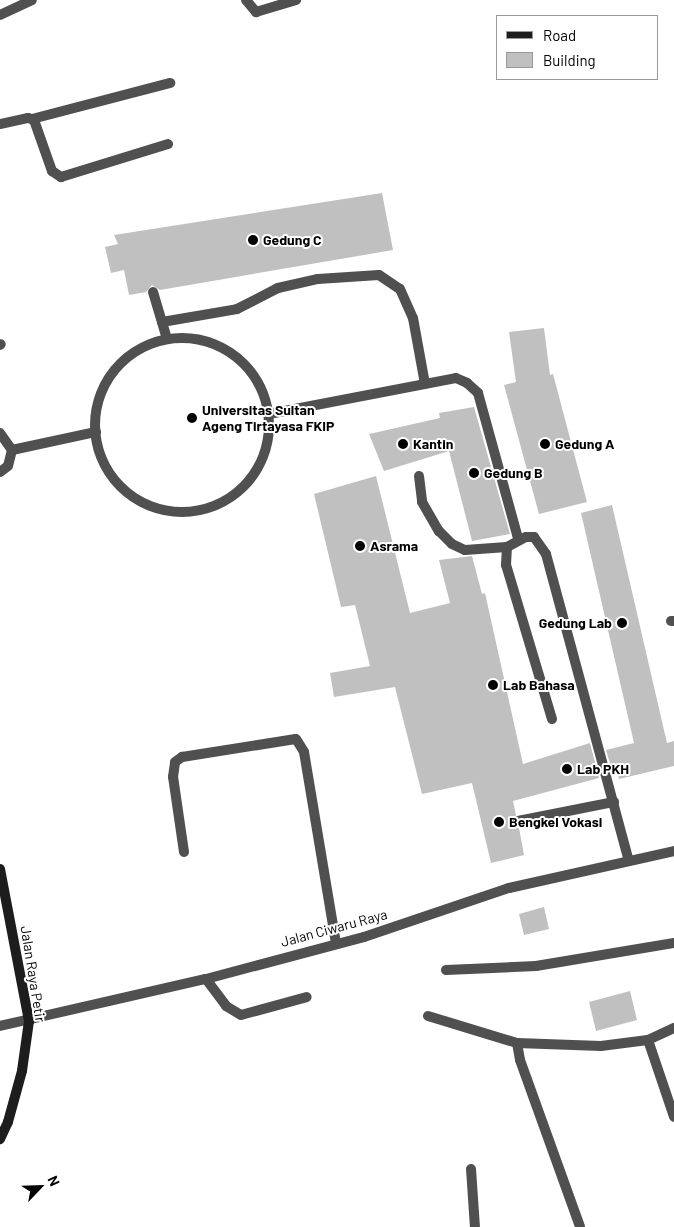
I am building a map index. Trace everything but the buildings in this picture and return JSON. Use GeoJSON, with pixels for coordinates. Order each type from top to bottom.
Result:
{"type":"FeatureCollection","features":[{"type":"Feature","properties":{"kind":"main road","name":"Jalan Raya Petir"},"geometry":{"type":"LineString","coordinates":[[0,869],[29,1021],[22,1071],[8,1122],[0,1139]]}},
{"type":"Feature","properties":{"kind":"street"},"geometry":{"type":"LineString","coordinates":[[0,14],[32,0]]}},
{"type":"Feature","properties":{"kind":"street"},"geometry":{"type":"LineString","coordinates":[[246,0],[256,12],[296,0]]}},
{"type":"Feature","properties":{"kind":"street"},"geometry":{"type":"LineString","coordinates":[[0,124],[32,119],[170,83]]}},
{"type":"Feature","properties":{"kind":"street"},"geometry":{"type":"LineString","coordinates":[[32,119],[52,171],[62,177],[168,144]]}},
{"type":"Feature","properties":{"kind":"street"},"geometry":{"type":"LineString","coordinates":[[162,322],[237,309],[278,288],[318,279],[379,275],[400,289],[413,318],[425,384]]}},
{"type":"Feature","properties":{"kind":"street"},"geometry":{"type":"LineString","coordinates":[[153,292],[167,339]]}},
{"type":"Feature","properties":{"kind":"street"},"geometry":{"type":"LineString","coordinates":[[192,338],[208,342],[237,357],[258,382],[269,414],[267,446],[253,476],[230,499],[200,511],[167,511],[130,494],[104,463],[96,432],[98,402],[112,374],[133,353],[167,339],[192,338]]}},
{"type":"Feature","properties":{"kind":"street"},"geometry":{"type":"LineString","coordinates":[[269,414],[456,378],[467,382],[478,393],[518,538]]}},
{"type":"Feature","properties":{"kind":"street"},"geometry":{"type":"LineString","coordinates":[[12,450],[96,432]]}},
{"type":"Feature","properties":{"kind":"street"},"geometry":{"type":"LineString","coordinates":[[0,433],[12,450],[8,466],[0,472]]}},
{"type":"Feature","properties":{"kind":"street"},"geometry":{"type":"LineString","coordinates":[[418,476],[422,502],[439,531],[452,544],[465,550],[507,547],[518,538],[534,537],[546,554],[614,802],[628,861]]}},
{"type":"Feature","properties":{"kind":"street"},"geometry":{"type":"LineString","coordinates":[[507,547],[506,565],[552,719]]}},
{"type":"Feature","properties":{"kind":"street"},"geometry":{"type":"LineString","coordinates":[[184,852],[173,777],[176,762],[182,757],[296,739],[304,752],[336,944]]}},
{"type":"Feature","properties":{"kind":"street"},"geometry":{"type":"LineString","coordinates":[[518,821],[614,802]]}},
{"type":"Feature","properties":{"kind":"street","name":"Jalan Ciwaru Raya"},"geometry":{"type":"LineString","coordinates":[[0,1026],[29,1021],[206,979],[336,944],[509,888],[674,850]]}},
{"type":"Feature","properties":{"kind":"street"},"geometry":{"type":"LineString","coordinates":[[446,970],[536,966],[674,943]]}},
{"type":"Feature","properties":{"kind":"street"},"geometry":{"type":"LineString","coordinates":[[206,979],[226,1006],[240,1015],[307,997]]}},
{"type":"Feature","properties":{"kind":"street"},"geometry":{"type":"LineString","coordinates":[[428,1016],[517,1043],[601,1046],[648,1040],[674,1028]]}},
{"type":"Feature","properties":{"kind":"street"},"geometry":{"type":"LineString","coordinates":[[648,1040],[674,1117]]}},
{"type":"Feature","properties":{"kind":"street"},"geometry":{"type":"LineString","coordinates":[[517,1043],[520,1060],[580,1227]]}},
{"type":"Feature","properties":{"kind":"street"},"geometry":{"type":"LineString","coordinates":[[471,1169],[475,1227]]}},
{"type":"Feature","properties":{"kind":"place","name":"Gedung C"},"geometry":{"type":"Point","coordinates":[253,240]}},
{"type":"Feature","properties":{"kind":"place","name":"Universitas Sultan Ageng Tirtayasa FKIP"},"geometry":{"type":"Point","coordinates":[192,418]}},
{"type":"Feature","properties":{"kind":"place","name":"Kantin"},"geometry":{"type":"Point","coordinates":[403,444]}},
{"type":"Feature","properties":{"kind":"place","name":"Gedung A"},"geometry":{"type":"Point","coordinates":[545,444]}},
{"type":"Feature","properties":{"kind":"place","name":"Gedung B"},"geometry":{"type":"Point","coordinates":[474,473]}},
{"type":"Feature","properties":{"kind":"place","name":"Asrama"},"geometry":{"type":"Point","coordinates":[360,546]}},
{"type":"Feature","properties":{"kind":"place","name":"Gedung Lab"},"geometry":{"type":"Point","coordinates":[622,623]}},
{"type":"Feature","properties":{"kind":"place","name":"Lab Bahasa"},"geometry":{"type":"Point","coordinates":[493,685]}},
{"type":"Feature","properties":{"kind":"place","name":"Lab PKH"},"geometry":{"type":"Point","coordinates":[567,769]}},
{"type":"Feature","properties":{"kind":"place","name":"Bengkel Vokasi"},"geometry":{"type":"Point","coordinates":[499,822]}}]}
